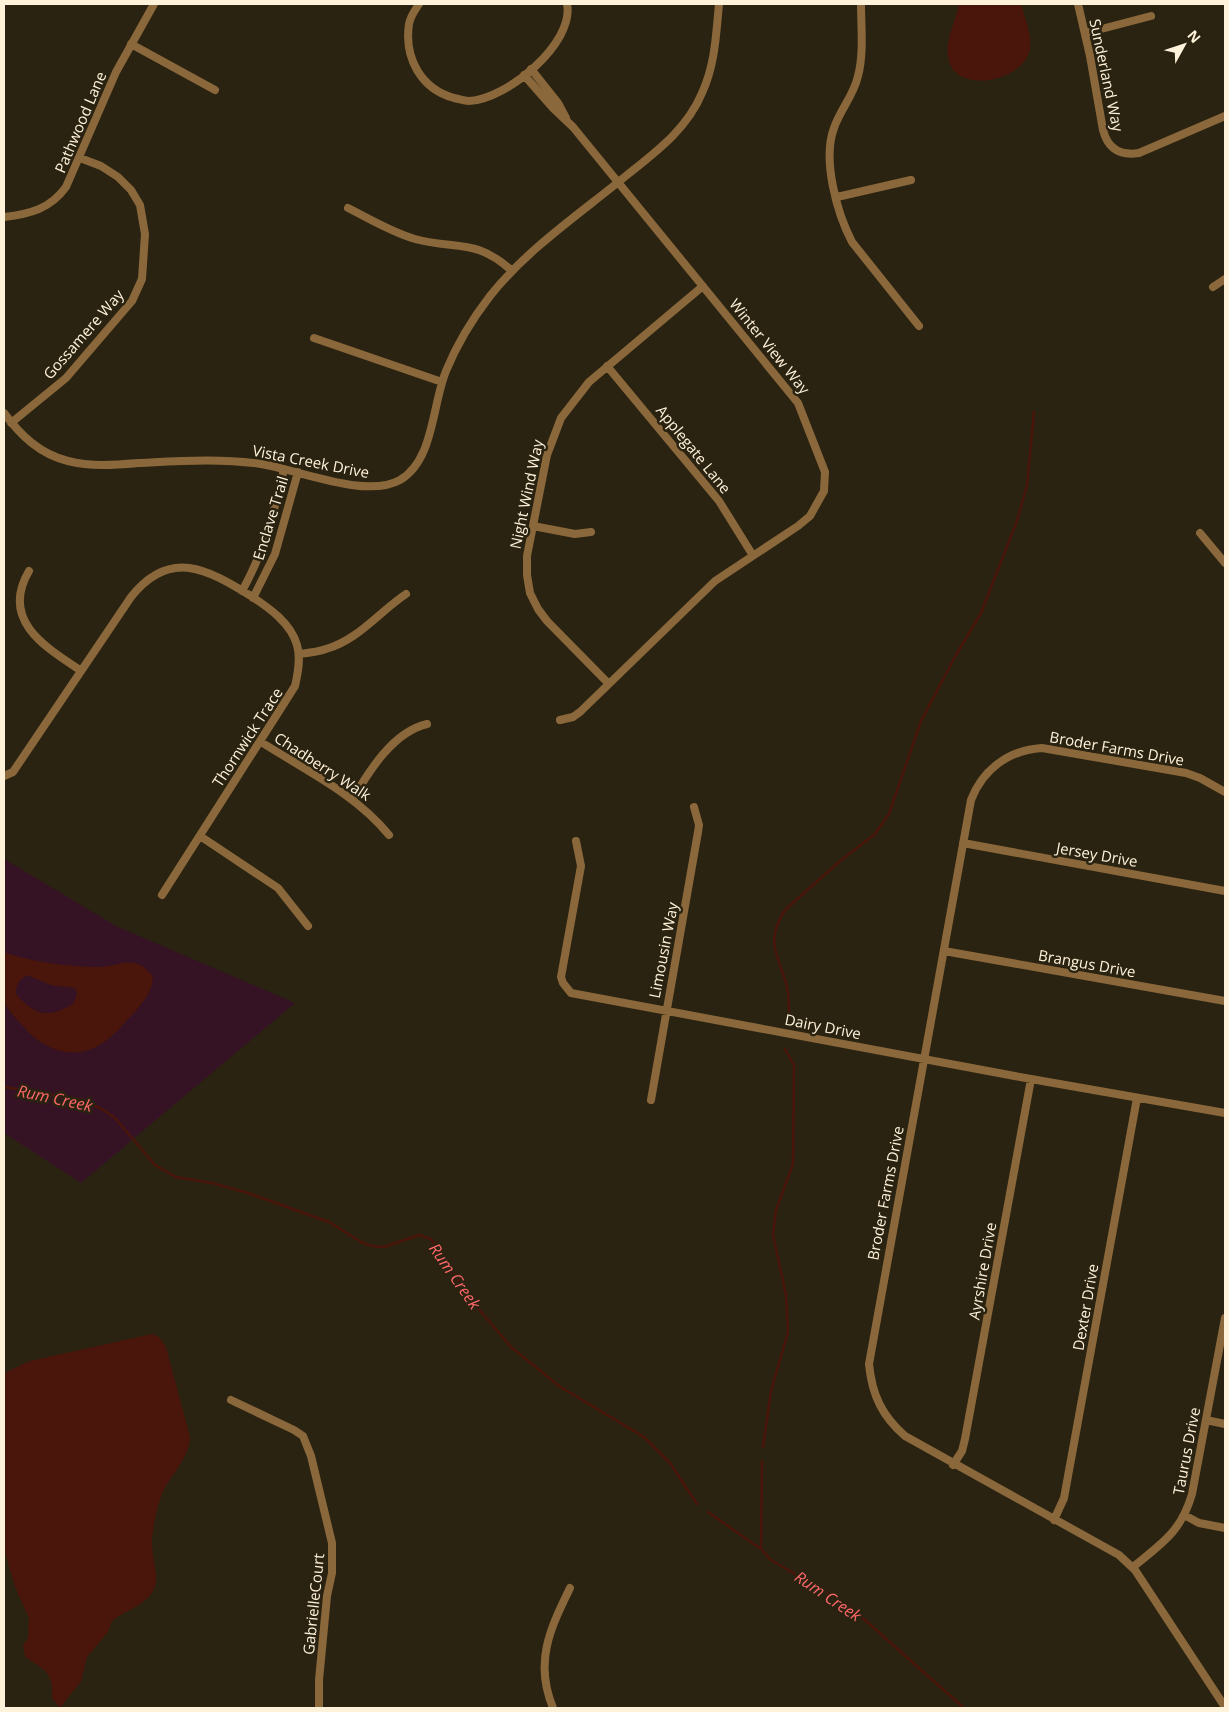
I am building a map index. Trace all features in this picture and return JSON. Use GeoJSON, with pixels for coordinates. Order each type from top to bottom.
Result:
{"type":"FeatureCollection","features":[{"type":"Feature","properties":{"kind":"street","name":"Pathwood Lane"},"geometry":{"type":"LineString","coordinates":[[4,217],[30,213],[54,200],[70,181],[112,82],[154,4]]}},
{"type":"Feature","properties":{"kind":"street"},"geometry":{"type":"LineString","coordinates":[[419,4],[409,22],[408,50],[419,76],[441,94],[469,101],[496,95],[544,58],[562,36],[568,10],[567,4]]}},
{"type":"Feature","properties":{"kind":"street","name":"Vista Creek Drive"},"geometry":{"type":"LineString","coordinates":[[4,414],[40,449],[55,457],[78,463],[101,465],[223,460],[258,463],[371,488],[383,487],[400,480],[411,472],[422,458],[442,382],[456,350],[480,311],[512,271],[672,138],[695,107],[712,66],[719,4]]}},
{"type":"Feature","properties":{"kind":"street"},"geometry":{"type":"LineString","coordinates":[[861,4],[858,75],[836,122],[829,147],[830,166],[845,227],[852,242],[918,326]]}},
{"type":"Feature","properties":{"kind":"street","name":"Sunderland Way"},"geometry":{"type":"LineString","coordinates":[[1078,4],[1086,33],[1103,130],[1110,145],[1118,152],[1139,153],[1225,116]]}},
{"type":"Feature","properties":{"kind":"street"},"geometry":{"type":"LineString","coordinates":[[1086,33],[1151,16]]}},
{"type":"Feature","properties":{"kind":"street"},"geometry":{"type":"LineString","coordinates":[[131,44],[215,90]]}},
{"type":"Feature","properties":{"kind":"street","name":"Winter View Way"},"geometry":{"type":"LineString","coordinates":[[531,69],[558,103],[569,122],[798,403],[825,472],[824,491],[810,516],[798,526],[752,554],[704,590],[574,717],[560,720]]}},
{"type":"Feature","properties":{"kind":"street","name":"Winter View Way"},"geometry":{"type":"LineString","coordinates":[[524,74],[553,108],[569,122]]}},
{"type":"Feature","properties":{"kind":"street","name":"Gossamere Way"},"geometry":{"type":"LineString","coordinates":[[12,423],[66,378],[132,301],[142,278],[145,234],[140,205],[131,190],[118,177],[101,166],[80,158]]}},
{"type":"Feature","properties":{"kind":"street"},"geometry":{"type":"LineString","coordinates":[[837,197],[911,180]]}},
{"type":"Feature","properties":{"kind":"street"},"geometry":{"type":"LineString","coordinates":[[348,208],[404,236],[480,249],[492,255],[512,271]]}},
{"type":"Feature","properties":{"kind":"street"},"geometry":{"type":"LineString","coordinates":[[1214,287],[1225,279]]}},
{"type":"Feature","properties":{"kind":"street","name":"Night Wind Way"},"geometry":{"type":"LineString","coordinates":[[608,683],[547,621],[534,601],[529,585],[526,566],[546,454],[554,430],[578,393],[607,366],[703,286]]}},
{"type":"Feature","properties":{"kind":"street"},"geometry":{"type":"LineString","coordinates":[[314,338],[442,382]]}},
{"type":"Feature","properties":{"kind":"street","name":"Applegate Lane"},"geometry":{"type":"LineString","coordinates":[[607,366],[719,501],[752,554]]}},
{"type":"Feature","properties":{"kind":"street","name":"Enclave Trail"},"geometry":{"type":"LineString","coordinates":[[242,591],[268,535],[284,469]]}},
{"type":"Feature","properties":{"kind":"street","name":"Enclave Trail"},"geometry":{"type":"LineString","coordinates":[[253,598],[269,569],[281,536],[298,472]]}},
{"type":"Feature","properties":{"kind":"street"},"geometry":{"type":"LineString","coordinates":[[533,526],[568,533],[591,532]]}},
{"type":"Feature","properties":{"kind":"street"},"geometry":{"type":"LineString","coordinates":[[1200,533],[1225,563]]}},
{"type":"Feature","properties":{"kind":"street"},"geometry":{"type":"LineString","coordinates":[[268,535],[281,536]]}},
{"type":"Feature","properties":{"kind":"street","name":"Thornwick Trace"},"geometry":{"type":"LineString","coordinates":[[4,776],[13,772],[80,670],[144,581],[154,575],[181,567],[193,568],[213,573],[268,608],[286,625],[297,644],[299,654],[298,671],[293,691],[162,895]]}},
{"type":"Feature","properties":{"kind":"street"},"geometry":{"type":"LineString","coordinates":[[29,571],[21,589],[20,605],[25,624],[40,644],[80,670]]}},
{"type":"Feature","properties":{"kind":"street"},"geometry":{"type":"LineString","coordinates":[[299,654],[325,650],[338,645],[362,629],[406,594]]}},
{"type":"Feature","properties":{"kind":"street"},"geometry":{"type":"LineString","coordinates":[[352,800],[364,779],[395,742],[413,729],[428,724]]}},
{"type":"Feature","properties":{"kind":"street","name":"Chadberry Walk"},"geometry":{"type":"LineString","coordinates":[[261,742],[352,800],[372,816],[389,835]]}},
{"type":"Feature","properties":{"kind":"street","name":"Broder Farms Drive"},"geometry":{"type":"LineString","coordinates":[[1225,792],[1200,778],[1186,773],[1042,748],[1028,749],[1004,759],[982,778],[971,800],[869,1364],[877,1403],[893,1426],[912,1442],[1119,1555],[1132,1567],[1225,1707]]}},
{"type":"Feature","properties":{"kind":"street","name":"Limousin Way"},"geometry":{"type":"LineString","coordinates":[[651,1100],[665,1011],[698,832],[694,807]]}},
{"type":"Feature","properties":{"kind":"street"},"geometry":{"type":"LineString","coordinates":[[200,836],[278,888],[308,926]]}},
{"type":"Feature","properties":{"kind":"street","name":"Dairy Drive"},"geometry":{"type":"LineString","coordinates":[[576,841],[581,866],[562,970],[562,983],[572,993],[1030,1079],[1225,1113]]}},
{"type":"Feature","properties":{"kind":"street","name":"Jersey Drive"},"geometry":{"type":"LineString","coordinates":[[963,843],[1225,891]]}},
{"type":"Feature","properties":{"kind":"street","name":"Brangus Drive"},"geometry":{"type":"LineString","coordinates":[[944,951],[1225,1001]]}},
{"type":"Feature","properties":{"kind":"street","name":"Ayrshire Drive"},"geometry":{"type":"LineString","coordinates":[[953,1464],[962,1451],[965,1439],[1030,1079]]}},
{"type":"Feature","properties":{"kind":"street","name":"Dexter Drive"},"geometry":{"type":"LineString","coordinates":[[1054,1520],[1064,1498],[1137,1098]]}},
{"type":"Feature","properties":{"kind":"street","name":"Taurus Drive"},"geometry":{"type":"LineString","coordinates":[[1132,1567],[1171,1535],[1186,1516],[1225,1320]]}},
{"type":"Feature","properties":{"kind":"street","name":"GabrielleCourt"},"geometry":{"type":"LineString","coordinates":[[231,1400],[303,1436],[311,1456],[332,1543],[332,1573],[327,1596],[319,1680],[319,1708]]}},
{"type":"Feature","properties":{"kind":"street"},"geometry":{"type":"LineString","coordinates":[[1206,1420],[1225,1424]]}},
{"type":"Feature","properties":{"kind":"street"},"geometry":{"type":"LineString","coordinates":[[1186,1516],[1199,1523],[1225,1528]]}},
{"type":"Feature","properties":{"kind":"street"},"geometry":{"type":"LineString","coordinates":[[553,1708],[546,1683],[545,1647],[550,1630],[570,1588]]}},
{"type":"Feature","properties":{"kind":"shaded area"},"geometry":{"type":"Polygon","coordinates":[[[959,4],[1021,4],[1030,38],[1030,49],[1025,60],[1016,69],[1003,76],[989,80],[975,80],[962,77],[953,69],[947,50],[959,4]]]}},
{"type":"Feature","properties":{"kind":"shaded area"},"geometry":{"type":"Polygon","coordinates":[[[4,859],[116,926],[295,1003],[81,1183],[4,1133],[4,859]]]}},
{"type":"Feature","properties":{"kind":"shaded area"},"geometry":{"type":"Polygon","coordinates":[[[4,952],[14,956],[64,965],[104,967],[135,963],[143,966],[149,972],[153,977],[152,983],[146,998],[139,1007],[104,1042],[84,1051],[64,1052],[37,1040],[7,1008],[2,991],[4,952]],[[27,975],[18,983],[16,994],[30,1007],[43,1013],[57,1011],[74,1003],[77,993],[75,988],[51,985],[27,975]]]}},
{"type":"Feature","properties":{"kind":"shaded area"},"geometry":{"type":"Polygon","coordinates":[[[152,1334],[159,1337],[166,1347],[190,1437],[186,1454],[163,1491],[157,1509],[152,1541],[156,1584],[151,1595],[141,1604],[112,1621],[108,1632],[87,1657],[81,1681],[60,1708],[52,1698],[50,1678],[47,1673],[25,1657],[23,1645],[28,1638],[29,1618],[15,1587],[4,1549],[4,1373],[30,1361],[152,1334]]]}},
{"type":"Feature","properties":{"kind":"waterway"},"geometry":{"type":"LineString","coordinates":[[789,1024],[788,992],[774,943],[778,922],[785,910],[840,861],[875,834],[889,814],[921,721],[981,613],[1017,521],[1027,485],[1034,412]]}},
{"type":"Feature","properties":{"kind":"waterway"},"geometry":{"type":"LineString","coordinates":[[763,1447],[771,1391],[788,1332],[786,1295],[773,1235],[776,1210],[793,1164],[794,1065],[785,1049]]}},
{"type":"Feature","properties":{"kind":"waterway","name":"Rum Creek"},"geometry":{"type":"LineString","coordinates":[[4,1087],[83,1100],[105,1111],[115,1118],[155,1165],[176,1177],[212,1183],[248,1193],[329,1222],[361,1242],[372,1246],[384,1247],[419,1235],[431,1239],[471,1300],[511,1347],[559,1386],[644,1437],[670,1463],[697,1504]]}},
{"type":"Feature","properties":{"kind":"waterway"},"geometry":{"type":"LineString","coordinates":[[761,1549],[762,1461]]}},
{"type":"Feature","properties":{"kind":"waterway","name":"Rum Creek"},"geometry":{"type":"LineString","coordinates":[[708,1512],[761,1549],[771,1560],[848,1605],[964,1708]]}}]}
